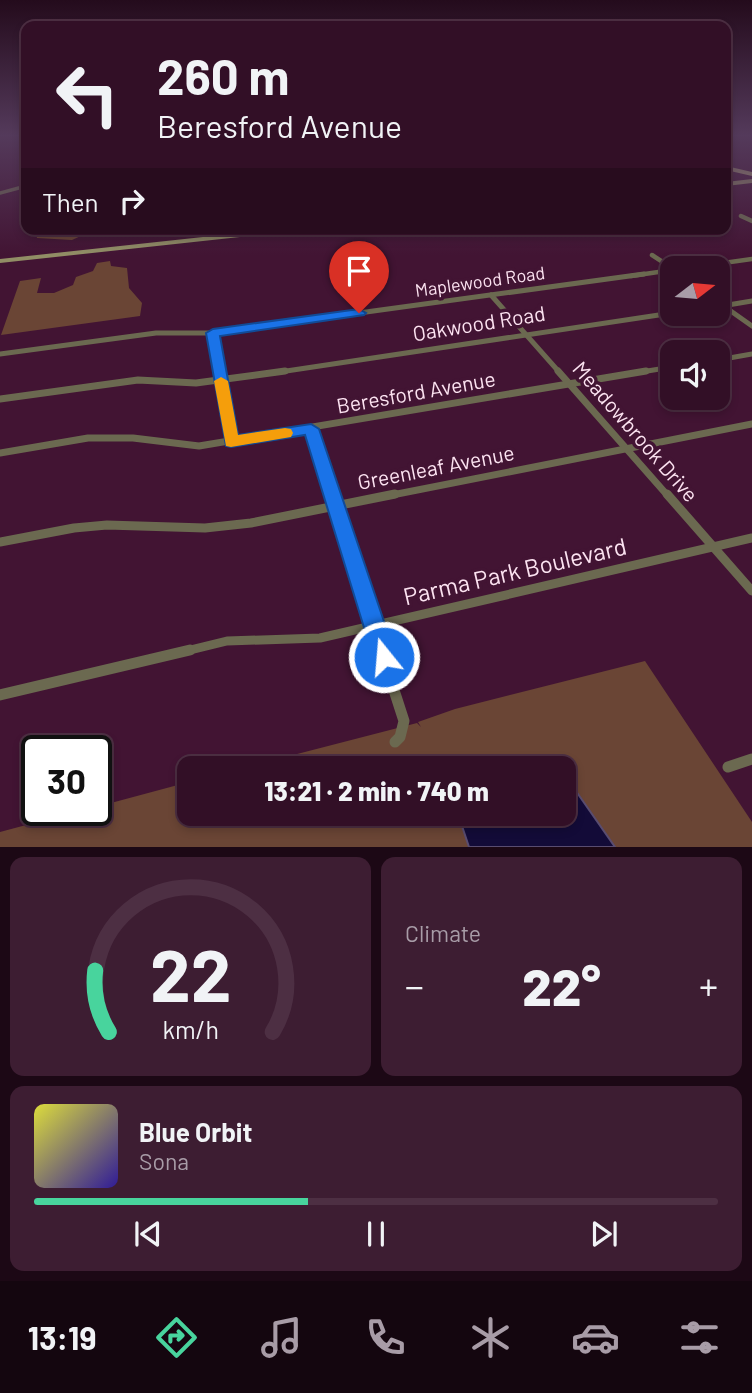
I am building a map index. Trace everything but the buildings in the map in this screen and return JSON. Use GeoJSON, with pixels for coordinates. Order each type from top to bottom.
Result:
{"type":"FeatureCollection","features":[{"type":"Feature","properties":{"kind":"main road"},"geometry":{"type":"LineString","coordinates":[[731,183],[752,181]]}},
{"type":"Feature","properties":{"kind":"main road"},"geometry":{"type":"LineString","coordinates":[[0,261],[240,235]]}},
{"type":"Feature","properties":{"kind":"street"},"geometry":{"type":"LineString","coordinates":[[0,193],[21,187]]}},
{"type":"Feature","properties":{"kind":"street"},"geometry":{"type":"LineString","coordinates":[[741,216],[752,221]]}},
{"type":"Feature","properties":{"kind":"street"},"geometry":{"type":"LineString","coordinates":[[652,255],[660,261]]}},
{"type":"Feature","properties":{"kind":"street"},"geometry":{"type":"LineString","coordinates":[[730,262],[752,259]]}},
{"type":"Feature","properties":{"kind":"street","name":"Maplewood Road"},"geometry":{"type":"LineString","coordinates":[[0,354],[156,333],[213,333],[660,271]]}},
{"type":"Feature","properties":{"kind":"street","name":"Meadowbrook Drive"},"geometry":{"type":"LineString","coordinates":[[491,295],[752,592]]}},
{"type":"Feature","properties":{"kind":"street"},"geometry":{"type":"LineString","coordinates":[[730,304],[752,301]]}},
{"type":"Feature","properties":{"kind":"street"},"geometry":{"type":"LineString","coordinates":[[730,312],[752,326]]}},
{"type":"Feature","properties":{"kind":"street","name":"Oakwood Road"},"geometry":{"type":"LineString","coordinates":[[0,399],[138,380],[221,381],[660,315]]}},
{"type":"Feature","properties":{"kind":"street"},"geometry":{"type":"LineString","coordinates":[[213,333],[231,442]]}},
{"type":"Feature","properties":{"kind":"street"},"geometry":{"type":"LineString","coordinates":[[730,358],[752,354]]}},
{"type":"Feature","properties":{"kind":"street","name":"Beresford Avenue"},"geometry":{"type":"LineString","coordinates":[[0,453],[88,438],[134,438],[199,446],[231,442],[660,369]]}},
{"type":"Feature","properties":{"kind":"street","name":"Greenleaf Avenue"},"geometry":{"type":"LineString","coordinates":[[0,542],[74,528],[107,525],[205,528],[251,523],[752,424]]}},
{"type":"Feature","properties":{"kind":"street"},"geometry":{"type":"LineString","coordinates":[[311,429],[333,506],[375,626],[404,721],[396,742]]}},
{"type":"Feature","properties":{"kind":"street","name":"Parma Park Boulevard"},"geometry":{"type":"LineString","coordinates":[[0,695],[227,642],[320,638],[752,538]]}},
{"type":"Feature","properties":{"kind":"street"},"geometry":{"type":"LineString","coordinates":[[728,767],[752,759]]}},
{"type":"Feature","properties":{"kind":"shaded area"},"geometry":{"type":"Polygon","coordinates":[[[36,235],[83,235],[72,240],[37,238],[36,235]]]}},
{"type":"Feature","properties":{"kind":"shaded area"},"geometry":{"type":"Polygon","coordinates":[[[110,261],[111,266],[127,268],[129,288],[142,303],[140,316],[1,335],[20,281],[41,278],[37,293],[54,293],[73,285],[76,277],[93,271],[97,263],[110,261]]]}},
{"type":"Feature","properties":{"kind":"shaded area"},"geometry":{"type":"Polygon","coordinates":[[[645,661],[752,822],[752,847],[0,847],[0,832],[22,826],[112,826],[112,803],[177,785],[177,826],[576,826],[576,756],[289,756],[417,723],[421,727],[418,722],[455,709],[645,661]]]}},
{"type":"Feature","properties":{"kind":"shaded area"},"geometry":{"type":"Polygon","coordinates":[[[576,791],[615,847],[469,847],[462,826],[576,826],[576,791]]]}},
{"type":"Feature","properties":{"kind":"slow traffic"},"geometry":{"type":"LineString","coordinates":[[221,381],[231,442],[285,433]]}},
{"type":"Feature","properties":{"kind":"route"},"geometry":{"type":"LineString","coordinates":[[359,313],[213,333],[231,442],[311,429],[333,506],[384,657]]}}]}
